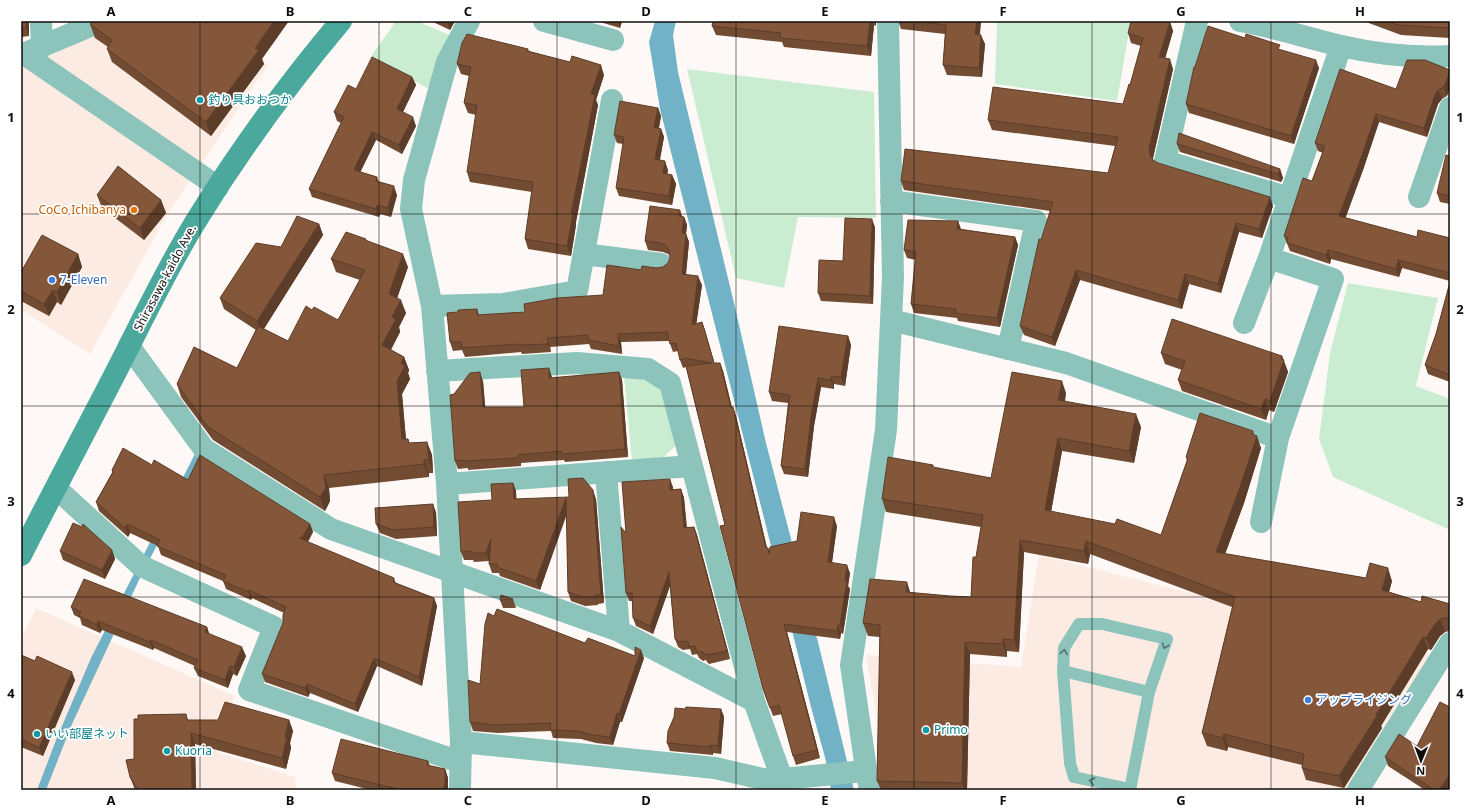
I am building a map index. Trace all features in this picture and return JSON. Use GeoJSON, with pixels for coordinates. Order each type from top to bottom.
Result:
{"type":"FeatureCollection","features":[{"type":"Feature","properties":{"kind":"main road","name":"Shirasawa-kaido Ave."},"geometry":{"type":"LineString","coordinates":[[21,555],[195,222],[234,161],[277,101],[341,21]]}},
{"type":"Feature","properties":{"kind":"street"},"geometry":{"type":"LineString","coordinates":[[29,52],[41,21]]}},
{"type":"Feature","properties":{"kind":"street"},"geometry":{"type":"LineString","coordinates":[[29,52],[102,21]]}},
{"type":"Feature","properties":{"kind":"street"},"geometry":{"type":"LineString","coordinates":[[460,790],[461,752],[447,484],[432,306],[411,209],[414,180],[447,62],[469,21]]}},
{"type":"Feature","properties":{"kind":"street"},"geometry":{"type":"LineString","coordinates":[[544,21],[613,40]]}},
{"type":"Feature","properties":{"kind":"street"},"geometry":{"type":"LineString","coordinates":[[56,488],[141,566],[274,627],[249,690],[461,752],[715,768],[767,780],[825,775],[863,777],[851,665],[886,430],[893,277],[888,21]]}},
{"type":"Feature","properties":{"kind":"street"},"geometry":{"type":"LineString","coordinates":[[1198,21],[1165,160],[1290,198]]}},
{"type":"Feature","properties":{"kind":"street"},"geometry":{"type":"LineString","coordinates":[[1240,21],[1268,26],[1342,46],[1404,56],[1450,56]]}},
{"type":"Feature","properties":{"kind":"street"},"geometry":{"type":"LineString","coordinates":[[1244,323],[1269,258],[1342,46]]}},
{"type":"Feature","properties":{"kind":"street"},"geometry":{"type":"LineString","coordinates":[[29,52],[218,187]]}},
{"type":"Feature","properties":{"kind":"street"},"geometry":{"type":"LineString","coordinates":[[432,306],[503,304],[577,291],[612,100]]}},
{"type":"Feature","properties":{"kind":"street"},"geometry":{"type":"LineString","coordinates":[[1419,197],[1450,108]]}},
{"type":"Feature","properties":{"kind":"street"},"geometry":{"type":"LineString","coordinates":[[892,201],[1036,221],[1008,349]]}},
{"type":"Feature","properties":{"kind":"street"},"geometry":{"type":"LineString","coordinates":[[584,254],[662,264]]}},
{"type":"Feature","properties":{"kind":"street"},"geometry":{"type":"LineString","coordinates":[[1261,522],[1278,438],[1334,279],[1269,258]]}},
{"type":"Feature","properties":{"kind":"street"},"geometry":{"type":"LineString","coordinates":[[891,320],[1066,363],[1278,438]]}},
{"type":"Feature","properties":{"kind":"street"},"geometry":{"type":"LineString","coordinates":[[129,346],[204,449],[331,529],[619,631],[754,701]]}},
{"type":"Feature","properties":{"kind":"street"},"geometry":{"type":"LineString","coordinates":[[437,371],[577,363],[648,369],[670,383],[754,701],[782,779]]}},
{"type":"Feature","properties":{"kind":"street"},"geometry":{"type":"LineString","coordinates":[[447,484],[692,466]]}},
{"type":"Feature","properties":{"kind":"street"},"geometry":{"type":"LineString","coordinates":[[606,472],[619,631]]}},
{"type":"Feature","properties":{"kind":"street"},"geometry":{"type":"LineString","coordinates":[[1358,790],[1450,643]]}},
{"type":"Feature","properties":{"kind":"lane"},"geometry":{"type":"LineString","coordinates":[[1079,624],[1102,624],[1168,639],[1149,692],[1130,790],[1074,777],[1070,763],[1063,671],[1064,648],[1079,624]]}},
{"type":"Feature","properties":{"kind":"lane"},"geometry":{"type":"LineString","coordinates":[[1063,671],[1149,692]]}},
{"type":"Feature","properties":{"kind":"shaded area"},"geometry":{"type":"Polygon","coordinates":[[[129,21],[206,21],[268,65],[167,215],[90,354],[21,310],[21,68],[129,21]]]}},
{"type":"Feature","properties":{"kind":"shaded area"},"geometry":{"type":"Polygon","coordinates":[[[1039,555],[1435,655],[1352,790],[890,790],[866,655],[1021,667],[1039,555]]]}},
{"type":"Feature","properties":{"kind":"shaded area"},"geometry":{"type":"Polygon","coordinates":[[[36,608],[235,696],[217,739],[217,752],[295,777],[296,790],[21,790],[21,640],[36,608]]]}},
{"type":"Feature","properties":{"kind":"green space"},"geometry":{"type":"Polygon","coordinates":[[[396,21],[417,21],[452,36],[429,89],[370,58],[396,21]]]}},
{"type":"Feature","properties":{"kind":"green space"},"geometry":{"type":"Polygon","coordinates":[[[997,21],[1131,21],[1117,101],[995,84],[997,21]]]}},
{"type":"Feature","properties":{"kind":"green space"},"geometry":{"type":"Polygon","coordinates":[[[687,69],[874,92],[876,218],[798,217],[784,288],[736,278],[687,69]]]}},
{"type":"Feature","properties":{"kind":"green space"},"geometry":{"type":"Polygon","coordinates":[[[1348,283],[1438,298],[1416,386],[1450,399],[1450,530],[1333,477],[1319,439],[1330,353],[1348,283]]]}},
{"type":"Feature","properties":{"kind":"green space"},"geometry":{"type":"Polygon","coordinates":[[[624,376],[650,380],[664,393],[676,445],[664,457],[632,461],[624,376]]]}},
{"type":"Feature","properties":{"kind":"water"},"geometry":{"type":"Polygon","coordinates":[[[655,21],[676,21],[673,35],[678,72],[766,443],[819,646],[854,790],[831,790],[826,761],[811,707],[660,109],[649,42],[655,21]]]}},
{"type":"Feature","properties":{"kind":"water"},"geometry":{"type":"Polygon","coordinates":[[[198,448],[204,454],[139,580],[72,724],[46,790],[37,790],[56,740],[91,658],[198,448]]]}},
{"type":"Feature","properties":{"kind":"building"},"geometry":{"type":"Polygon","coordinates":[[[21,21],[26,21],[26,28],[21,28],[21,21]]]}},
{"type":"Feature","properties":{"kind":"building","name":"釣り具おおつか"},"geometry":{"type":"Polygon","coordinates":[[[96,21],[274,21],[255,48],[259,50],[206,122],[107,49],[112,40],[90,24],[96,21]]]}},
{"type":"Feature","properties":{"kind":"building"},"geometry":{"type":"Polygon","coordinates":[[[713,21],[870,21],[867,46],[780,38],[781,33],[712,26],[713,21]]]}},
{"type":"Feature","properties":{"kind":"building"},"geometry":{"type":"Polygon","coordinates":[[[911,21],[977,21],[975,34],[981,35],[979,68],[943,65],[946,25],[911,21]]]}},
{"type":"Feature","properties":{"kind":"building"},"geometry":{"type":"Polygon","coordinates":[[[1131,21],[1170,22],[1159,57],[1170,59],[1149,149],[1153,160],[1158,163],[1270,197],[1259,229],[1236,223],[1218,284],[1185,274],[1178,300],[1076,270],[1052,337],[1020,326],[1039,239],[1041,240],[1053,202],[901,181],[905,149],[1108,173],[1118,137],[988,120],[993,87],[1123,104],[1143,38],[1128,33],[1131,21]]]}},
{"type":"Feature","properties":{"kind":"building"},"geometry":{"type":"Polygon","coordinates":[[[1386,21],[1450,21],[1450,28],[1398,25],[1386,21]]]}},
{"type":"Feature","properties":{"kind":"building"},"geometry":{"type":"Polygon","coordinates":[[[1208,26],[1245,38],[1246,34],[1280,45],[1278,49],[1316,60],[1291,136],[1186,104],[1194,67],[1208,26]]]}},
{"type":"Feature","properties":{"kind":"building"},"geometry":{"type":"Polygon","coordinates":[[[467,34],[528,49],[527,51],[570,62],[572,56],[601,65],[591,94],[595,95],[571,214],[573,214],[567,246],[525,239],[533,182],[467,172],[477,105],[464,103],[471,67],[457,64],[462,43],[467,34]]]}},
{"type":"Feature","properties":{"kind":"building"},"geometry":{"type":"Polygon","coordinates":[[[372,57],[412,77],[397,109],[413,117],[399,145],[372,132],[354,170],[377,177],[376,181],[394,186],[388,208],[377,205],[376,209],[309,189],[344,117],[334,112],[348,85],[356,89],[372,57]]]}},
{"type":"Feature","properties":{"kind":"building"},"geometry":{"type":"Polygon","coordinates":[[[1407,60],[1425,60],[1450,70],[1444,87],[1438,90],[1435,95],[1424,128],[1376,114],[1339,216],[1417,237],[1418,230],[1450,238],[1450,273],[1398,260],[1396,269],[1328,250],[1326,255],[1287,243],[1288,238],[1284,236],[1303,178],[1312,181],[1325,146],[1315,143],[1340,69],[1396,89],[1407,60]]]}},
{"type":"Feature","properties":{"kind":"building"},"geometry":{"type":"Polygon","coordinates":[[[620,101],[658,108],[654,127],[661,129],[655,159],[665,161],[663,173],[672,175],[669,196],[616,188],[624,137],[614,135],[620,101]]]}},
{"type":"Feature","properties":{"kind":"building"},"geometry":{"type":"Polygon","coordinates":[[[1179,133],[1280,169],[1278,174],[1177,144],[1179,133]]]}},
{"type":"Feature","properties":{"kind":"building"},"geometry":{"type":"Polygon","coordinates":[[[1446,155],[1450,156],[1450,196],[1437,193],[1446,155]]]}},
{"type":"Feature","properties":{"kind":"building","name":"CoCo Ichibanya"},"geometry":{"type":"Polygon","coordinates":[[[118,166],[161,200],[140,228],[97,195],[118,166]]]}},
{"type":"Feature","properties":{"kind":"building"},"geometry":{"type":"Polygon","coordinates":[[[650,206],[680,210],[679,216],[684,217],[682,233],[686,234],[682,274],[698,276],[692,325],[702,322],[714,363],[720,363],[731,408],[733,407],[766,548],[768,548],[769,554],[770,547],[797,541],[801,512],[834,517],[828,562],[847,565],[845,581],[847,581],[840,625],[838,625],[837,631],[784,624],[817,750],[793,756],[779,705],[770,708],[763,689],[720,526],[725,525],[686,366],[712,363],[685,358],[680,360],[676,343],[670,344],[667,332],[618,334],[619,346],[588,340],[588,335],[547,338],[548,344],[518,344],[462,348],[461,342],[450,342],[447,313],[458,312],[458,310],[477,309],[477,315],[525,312],[524,304],[557,298],[603,295],[607,265],[641,270],[642,266],[656,268],[663,267],[668,263],[670,258],[669,250],[665,245],[660,243],[645,241],[650,206]]]}},
{"type":"Feature","properties":{"kind":"building"},"geometry":{"type":"Polygon","coordinates":[[[297,216],[319,224],[257,321],[220,298],[256,243],[281,247],[297,216]]]}},
{"type":"Feature","properties":{"kind":"building"},"geometry":{"type":"Polygon","coordinates":[[[845,218],[872,219],[870,296],[818,293],[819,260],[843,261],[845,218]]]}},
{"type":"Feature","properties":{"kind":"building"},"geometry":{"type":"Polygon","coordinates":[[[908,220],[958,221],[957,229],[1015,237],[997,318],[955,313],[956,309],[911,304],[916,252],[904,250],[908,220]]]}},
{"type":"Feature","properties":{"kind":"building"},"geometry":{"type":"Polygon","coordinates":[[[346,232],[403,254],[389,294],[401,300],[392,317],[396,319],[382,345],[404,357],[401,363],[405,366],[397,381],[402,439],[408,439],[409,443],[427,442],[429,460],[424,460],[424,464],[324,475],[326,488],[320,497],[208,427],[177,384],[194,347],[237,368],[258,326],[288,341],[306,306],[312,310],[314,307],[338,320],[365,270],[331,259],[346,232]]]}},
{"type":"Feature","properties":{"kind":"building","name":"7-Eleven"},"geometry":{"type":"Polygon","coordinates":[[[42,235],[78,254],[57,292],[53,290],[44,304],[21,291],[21,272],[42,235]]]}},
{"type":"Feature","properties":{"kind":"building"},"geometry":{"type":"Polygon","coordinates":[[[1450,282],[1450,375],[1425,365],[1436,334],[1450,282]]]}},
{"type":"Feature","properties":{"kind":"building"},"geometry":{"type":"Polygon","coordinates":[[[1172,319],[1282,356],[1281,359],[1284,360],[1270,401],[1265,399],[1261,409],[1178,380],[1185,361],[1161,353],[1172,319]]]}},
{"type":"Feature","properties":{"kind":"building"},"geometry":{"type":"Polygon","coordinates":[[[779,326],[848,336],[841,377],[831,376],[831,380],[818,378],[811,417],[805,469],[781,466],[790,395],[769,392],[779,326]]]}},
{"type":"Feature","properties":{"kind":"building"},"geometry":{"type":"Polygon","coordinates":[[[549,368],[549,378],[619,372],[625,449],[562,454],[562,451],[518,455],[518,458],[455,461],[450,395],[454,394],[470,373],[480,372],[483,407],[524,407],[521,370],[549,368]]]}},
{"type":"Feature","properties":{"kind":"building"},"geometry":{"type":"Polygon","coordinates":[[[1012,372],[1062,381],[1058,400],[1136,414],[1129,451],[1058,438],[1045,510],[1115,524],[1117,519],[1161,535],[1188,458],[1186,457],[1200,413],[1253,431],[1252,434],[1257,436],[1216,552],[1366,578],[1370,563],[1388,568],[1382,590],[1421,602],[1422,596],[1450,604],[1450,619],[1440,619],[1426,638],[1423,637],[1376,715],[1377,716],[1339,776],[1302,768],[1304,754],[1224,734],[1223,738],[1202,733],[1235,597],[1086,541],[1084,551],[1020,540],[1014,640],[1003,639],[1003,644],[965,642],[962,783],[877,781],[880,625],[863,623],[870,579],[907,582],[906,592],[971,597],[973,557],[976,557],[983,515],[882,499],[888,457],[991,478],[1012,372]]]}},
{"type":"Feature","properties":{"kind":"building"},"geometry":{"type":"Polygon","coordinates":[[[123,448],[152,465],[154,460],[188,480],[200,455],[310,524],[302,538],[299,538],[394,578],[393,582],[434,598],[419,677],[374,658],[355,704],[307,684],[305,688],[262,674],[283,623],[283,615],[286,607],[249,590],[248,592],[223,581],[226,575],[157,546],[160,540],[127,524],[125,528],[96,502],[113,472],[112,470],[123,448]]]}},
{"type":"Feature","properties":{"kind":"building"},"geometry":{"type":"Polygon","coordinates":[[[583,478],[593,490],[601,595],[595,595],[595,597],[582,597],[568,592],[566,498],[536,581],[497,567],[497,564],[489,564],[491,539],[486,553],[471,553],[471,551],[461,552],[458,502],[492,500],[491,484],[513,483],[514,499],[569,497],[568,479],[583,478]]]}},
{"type":"Feature","properties":{"kind":"building"},"geometry":{"type":"Polygon","coordinates":[[[670,479],[670,490],[681,489],[684,528],[694,527],[727,651],[706,655],[703,652],[696,650],[695,646],[689,647],[688,641],[680,642],[675,639],[669,572],[650,626],[633,618],[632,593],[626,593],[621,527],[626,533],[622,482],[670,479]]]}},
{"type":"Feature","properties":{"kind":"building"},"geometry":{"type":"Polygon","coordinates":[[[433,504],[434,527],[393,530],[376,524],[375,508],[433,504]]]}},
{"type":"Feature","properties":{"kind":"building"},"geometry":{"type":"Polygon","coordinates":[[[73,523],[82,527],[83,524],[112,550],[102,570],[60,551],[73,523]]]}},
{"type":"Feature","properties":{"kind":"building"},"geometry":{"type":"Polygon","coordinates":[[[84,579],[207,627],[205,632],[242,647],[234,667],[230,666],[225,680],[194,668],[198,660],[151,640],[150,642],[98,621],[97,625],[79,616],[81,612],[71,607],[84,579]]]}},
{"type":"Feature","properties":{"kind":"building"},"geometry":{"type":"Polygon","coordinates":[[[501,595],[513,599],[500,600],[501,595]]]}},
{"type":"Feature","properties":{"kind":"building"},"geometry":{"type":"Polygon","coordinates":[[[497,609],[585,643],[588,638],[635,656],[635,647],[641,650],[619,714],[617,713],[610,737],[578,731],[550,730],[551,723],[495,725],[470,722],[468,680],[480,684],[485,624],[488,613],[494,616],[497,609]]]}},
{"type":"Feature","properties":{"kind":"building"},"geometry":{"type":"Polygon","coordinates":[[[21,655],[35,661],[37,656],[72,672],[39,748],[21,739],[21,655]]]}},
{"type":"Feature","properties":{"kind":"building"},"geometry":{"type":"Polygon","coordinates":[[[225,702],[289,720],[282,758],[191,733],[192,790],[141,790],[137,788],[130,777],[126,760],[134,759],[134,719],[138,719],[138,715],[186,714],[187,720],[218,720],[225,702]]]}},
{"type":"Feature","properties":{"kind":"building"},"geometry":{"type":"Polygon","coordinates":[[[1440,702],[1450,707],[1450,774],[1439,790],[1434,790],[1385,757],[1399,734],[1417,746],[1440,702]]]}},
{"type":"Feature","properties":{"kind":"building"},"geometry":{"type":"Polygon","coordinates":[[[686,707],[721,709],[718,746],[710,745],[710,747],[667,743],[668,731],[674,717],[675,708],[685,709],[686,707]]]}},
{"type":"Feature","properties":{"kind":"building"},"geometry":{"type":"Polygon","coordinates":[[[341,739],[428,761],[427,765],[445,769],[445,783],[443,790],[402,790],[332,773],[341,739]]]}},
{"type":"Feature","properties":{"kind":"place","name":"釣り具おおつか"},"geometry":{"type":"Point","coordinates":[200,100]}},
{"type":"Feature","properties":{"kind":"place","name":"CoCo Ichibanya"},"geometry":{"type":"Point","coordinates":[134,210]}},
{"type":"Feature","properties":{"kind":"place","name":"7-Eleven"},"geometry":{"type":"Point","coordinates":[52,280]}},
{"type":"Feature","properties":{"kind":"place","name":"アップライジング"},"geometry":{"type":"Point","coordinates":[1308,700]}},
{"type":"Feature","properties":{"kind":"place","name":"Primo"},"geometry":{"type":"Point","coordinates":[926,730]}},
{"type":"Feature","properties":{"kind":"place","name":"いい部屋ネット"},"geometry":{"type":"Point","coordinates":[37,734]}},
{"type":"Feature","properties":{"kind":"place","name":"Kuoria"},"geometry":{"type":"Point","coordinates":[167,751]}}]}
